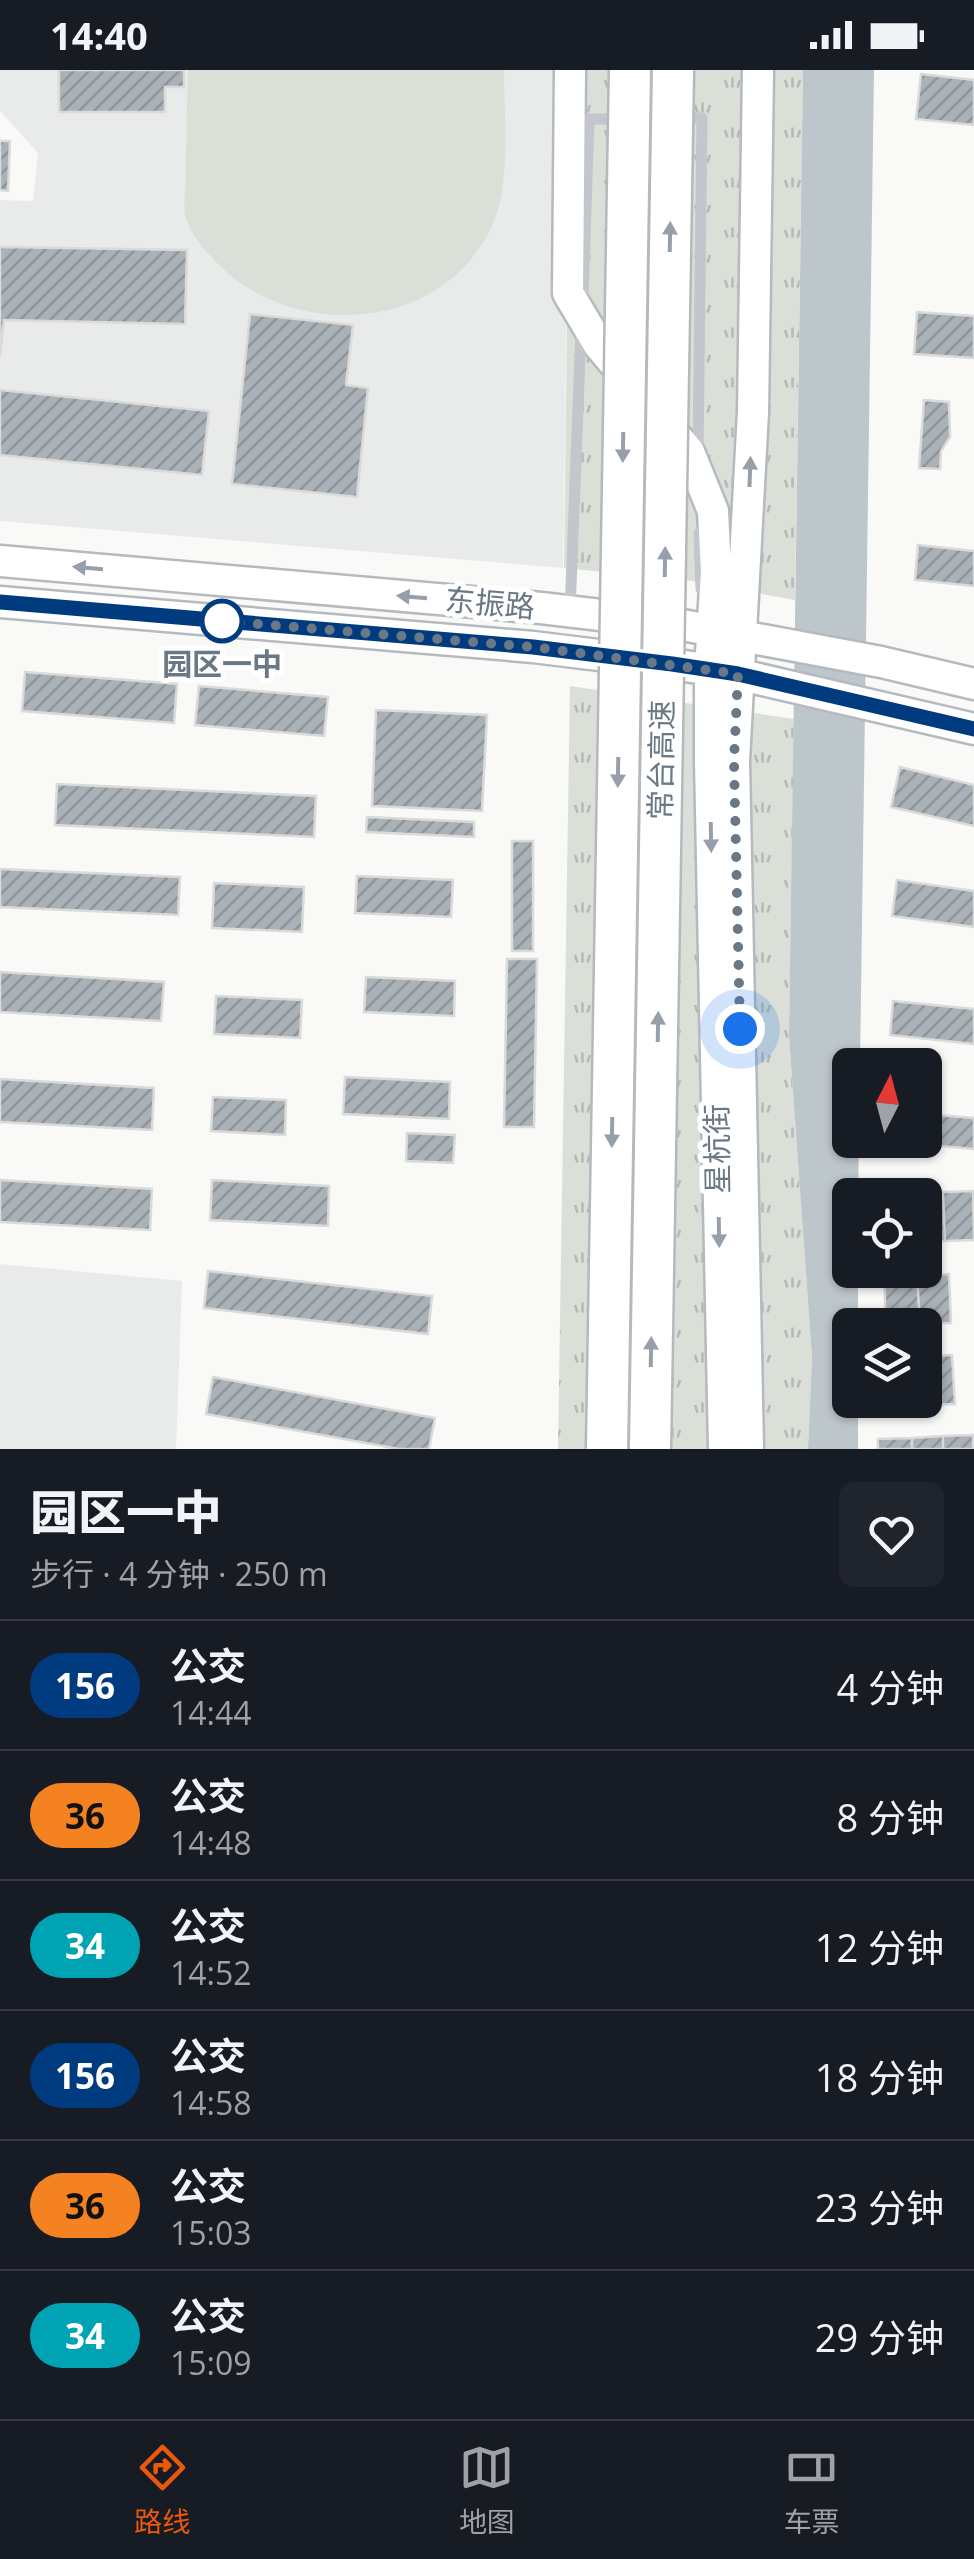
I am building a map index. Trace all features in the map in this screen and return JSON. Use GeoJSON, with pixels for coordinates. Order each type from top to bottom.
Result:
{"type":"FeatureCollection","features":[{"type":"Feature","properties":{"kind":"highway","name":"常台高速"},"geometry":{"type":"LineString","coordinates":[[606,1449],[630,70]]}},
{"type":"Feature","properties":{"kind":"highway","name":"常台高速"},"geometry":{"type":"LineString","coordinates":[[650,1449],[673,70]]}},
{"type":"Feature","properties":{"kind":"main road"},"geometry":{"type":"LineString","coordinates":[[570,70],[568,293],[598,344],[689,452],[714,511],[718,632],[724,672]]}},
{"type":"Feature","properties":{"kind":"main road"},"geometry":{"type":"LineString","coordinates":[[718,632],[752,412],[758,70]]}},
{"type":"Feature","properties":{"kind":"main road","name":"东振路"},"geometry":{"type":"LineString","coordinates":[[0,561],[570,612],[786,644],[974,684]]}},
{"type":"Feature","properties":{"kind":"main road","name":"东振路"},"geometry":{"type":"LineString","coordinates":[[0,602],[533,647],[724,672],[974,729]]}},
{"type":"Feature","properties":{"kind":"main road","name":"星杭街"},"geometry":{"type":"LineString","coordinates":[[724,672],[724,1449]]}},
{"type":"Feature","properties":{"kind":"main road","name":"星杭街"},"geometry":{"type":"LineString","coordinates":[[724,672],[734,781],[748,1449]]}},
{"type":"Feature","properties":{"kind":"lane"},"geometry":{"type":"LineString","coordinates":[[570,612],[590,119],[646,118]]}},
{"type":"Feature","properties":{"kind":"lane"},"geometry":{"type":"LineString","coordinates":[[664,118],[702,118],[698,506]]}},
{"type":"Feature","properties":{"kind":"lane"},"geometry":{"type":"LineString","coordinates":[[699,524],[718,632]]}},
{"type":"Feature","properties":{"kind":"shaded area"},"geometry":{"type":"Polygon","coordinates":[[[0,70],[570,70],[563,568],[0,521],[0,200],[33,201],[38,153],[0,111],[0,70]]]}},
{"type":"Feature","properties":{"kind":"shaded area"},"geometry":{"type":"Polygon","coordinates":[[[803,70],[874,70],[860,1048],[832,1048],[832,1158],[859,1158],[858,1178],[832,1178],[832,1288],[858,1288],[858,1308],[832,1308],[832,1418],[858,1418],[858,1449],[808,1449],[812,1357],[789,1036],[803,70]]]}},
{"type":"Feature","properties":{"kind":"shaded area"},"geometry":{"type":"Polygon","coordinates":[[[0,1264],[182,1281],[176,1449],[0,1449],[0,1264]]]}},
{"type":"Feature","properties":{"kind":"green space"},"geometry":{"type":"Polygon","coordinates":[[[188,70],[504,70],[505,167],[494,221],[472,258],[443,285],[408,304],[369,314],[329,314],[289,306],[252,290],[208,254],[187,222],[184,206],[188,70]]]}},
{"type":"Feature","properties":{"kind":"green space"},"geometry":{"type":"Polygon","coordinates":[[[570,70],[803,70],[795,600],[692,581],[564,568],[570,70]]]}},
{"type":"Feature","properties":{"kind":"green space"},"geometry":{"type":"Polygon","coordinates":[[[570,686],[794,719],[789,1035],[812,1357],[808,1449],[558,1449],[570,686]]]}},
{"type":"Feature","properties":{"kind":"building"},"geometry":{"type":"Polygon","coordinates":[[[59,70],[184,70],[184,87],[165,87],[165,112],[59,112],[59,70]]]}},
{"type":"Feature","properties":{"kind":"building"},"geometry":{"type":"Polygon","coordinates":[[[921,74],[974,80],[974,125],[916,119],[921,74]]]}},
{"type":"Feature","properties":{"kind":"building"},"geometry":{"type":"Polygon","coordinates":[[[0,141],[10,141],[8,191],[0,190],[0,141]]]}},
{"type":"Feature","properties":{"kind":"building"},"geometry":{"type":"Polygon","coordinates":[[[0,247],[187,250],[185,324],[4,320],[0,356],[0,247]]]}},
{"type":"Feature","properties":{"kind":"building"},"geometry":{"type":"Polygon","coordinates":[[[917,312],[974,316],[974,358],[914,354],[917,312]]]}},
{"type":"Feature","properties":{"kind":"building"},"geometry":{"type":"Polygon","coordinates":[[[250,314],[353,325],[346,385],[368,388],[357,497],[232,484],[250,314]]]}},
{"type":"Feature","properties":{"kind":"building"},"geometry":{"type":"Polygon","coordinates":[[[0,390],[209,411],[202,475],[0,455],[0,390]]]}},
{"type":"Feature","properties":{"kind":"building"},"geometry":{"type":"Polygon","coordinates":[[[924,400],[949,402],[950,437],[941,451],[940,469],[919,468],[924,400]]]}},
{"type":"Feature","properties":{"kind":"building"},"geometry":{"type":"Polygon","coordinates":[[[918,545],[974,551],[974,586],[915,580],[918,545]]]}},
{"type":"Feature","properties":{"kind":"building"},"geometry":{"type":"Polygon","coordinates":[[[25,672],[177,684],[174,723],[22,711],[25,672]]]}},
{"type":"Feature","properties":{"kind":"building"},"geometry":{"type":"Polygon","coordinates":[[[199,686],[328,697],[324,736],[195,725],[199,686]]]}},
{"type":"Feature","properties":{"kind":"building"},"geometry":{"type":"Polygon","coordinates":[[[376,710],[487,715],[482,811],[372,806],[376,710]]]}},
{"type":"Feature","properties":{"kind":"building"},"geometry":{"type":"Polygon","coordinates":[[[900,767],[974,785],[974,826],[891,807],[900,767]]]}},
{"type":"Feature","properties":{"kind":"building"},"geometry":{"type":"Polygon","coordinates":[[[57,784],[316,796],[314,837],[55,825],[57,784]]]}},
{"type":"Feature","properties":{"kind":"building"},"geometry":{"type":"Polygon","coordinates":[[[367,817],[474,822],[474,837],[366,832],[367,817]]]}},
{"type":"Feature","properties":{"kind":"building"},"geometry":{"type":"Polygon","coordinates":[[[512,841],[533,841],[533,951],[512,951],[512,841]]]}},
{"type":"Feature","properties":{"kind":"building"},"geometry":{"type":"Polygon","coordinates":[[[0,869],[180,877],[178,915],[0,907],[0,869]]]}},
{"type":"Feature","properties":{"kind":"building"},"geometry":{"type":"Polygon","coordinates":[[[357,876],[453,880],[451,917],[355,913],[357,876]]]}},
{"type":"Feature","properties":{"kind":"building"},"geometry":{"type":"Polygon","coordinates":[[[897,880],[974,891],[974,927],[892,916],[897,880]]]}},
{"type":"Feature","properties":{"kind":"building"},"geometry":{"type":"Polygon","coordinates":[[[214,883],[304,887],[302,932],[212,928],[214,883]]]}},
{"type":"Feature","properties":{"kind":"building"},"geometry":{"type":"Polygon","coordinates":[[[507,959],[537,959],[534,1127],[504,1127],[507,959]]]}},
{"type":"Feature","properties":{"kind":"building"},"geometry":{"type":"Polygon","coordinates":[[[0,972],[164,982],[161,1021],[0,1012],[0,972]]]}},
{"type":"Feature","properties":{"kind":"building"},"geometry":{"type":"Polygon","coordinates":[[[366,977],[455,981],[454,1016],[364,1012],[366,977]]]}},
{"type":"Feature","properties":{"kind":"building"},"geometry":{"type":"Polygon","coordinates":[[[216,996],[302,1000],[300,1038],[214,1034],[216,996]]]}},
{"type":"Feature","properties":{"kind":"building"},"geometry":{"type":"Polygon","coordinates":[[[893,1001],[974,1009],[974,1044],[890,1035],[893,1001]]]}},
{"type":"Feature","properties":{"kind":"building"},"geometry":{"type":"Polygon","coordinates":[[[345,1077],[450,1082],[449,1119],[343,1114],[345,1077]]]}},
{"type":"Feature","properties":{"kind":"building"},"geometry":{"type":"Polygon","coordinates":[[[0,1079],[154,1088],[152,1130],[0,1122],[0,1079]]]}},
{"type":"Feature","properties":{"kind":"building"},"geometry":{"type":"Polygon","coordinates":[[[213,1097],[286,1100],[285,1135],[211,1131],[213,1097]]]}},
{"type":"Feature","properties":{"kind":"building"},"geometry":{"type":"Polygon","coordinates":[[[942,1115],[974,1118],[974,1149],[942,1146],[942,1115]]]}},
{"type":"Feature","properties":{"kind":"building"},"geometry":{"type":"Polygon","coordinates":[[[407,1133],[455,1135],[453,1163],[406,1161],[407,1133]]]}},
{"type":"Feature","properties":{"kind":"building"},"geometry":{"type":"Polygon","coordinates":[[[0,1180],[152,1189],[150,1230],[0,1222],[0,1180]]]}},
{"type":"Feature","properties":{"kind":"building"},"geometry":{"type":"Polygon","coordinates":[[[212,1180],[329,1186],[328,1226],[210,1220],[212,1180]]]}},
{"type":"Feature","properties":{"kind":"building"},"geometry":{"type":"Polygon","coordinates":[[[973,1191],[974,1240],[945,1241],[943,1192],[973,1191]]]}},
{"type":"Feature","properties":{"kind":"building"},"geometry":{"type":"Polygon","coordinates":[[[942,1192],[945,1241],[942,1241],[942,1192]]]}},
{"type":"Feature","properties":{"kind":"building"},"geometry":{"type":"Polygon","coordinates":[[[208,1271],[432,1296],[428,1334],[204,1308],[208,1271]]]}},
{"type":"Feature","properties":{"kind":"building"},"geometry":{"type":"Polygon","coordinates":[[[942,1274],[949,1274],[951,1323],[942,1323],[942,1308],[919,1308],[918,1288],[942,1288],[942,1274]]]}},
{"type":"Feature","properties":{"kind":"building"},"geometry":{"type":"Polygon","coordinates":[[[884,1288],[918,1288],[919,1308],[885,1308],[884,1288]]]}},
{"type":"Feature","properties":{"kind":"building"},"geometry":{"type":"Polygon","coordinates":[[[942,1355],[952,1355],[955,1404],[942,1404],[942,1355]]]}},
{"type":"Feature","properties":{"kind":"building"},"geometry":{"type":"Polygon","coordinates":[[[213,1377],[435,1418],[429,1449],[399,1449],[206,1414],[213,1377]]]}},
{"type":"Feature","properties":{"kind":"building"},"geometry":{"type":"Polygon","coordinates":[[[973,1435],[973,1449],[943,1449],[943,1436],[973,1435]]]}},
{"type":"Feature","properties":{"kind":"building"},"geometry":{"type":"Polygon","coordinates":[[[943,1436],[943,1449],[912,1449],[912,1438],[943,1436]]]}},
{"type":"Feature","properties":{"kind":"building"},"geometry":{"type":"Polygon","coordinates":[[[912,1438],[912,1449],[878,1449],[878,1439],[912,1438]]]}},
{"type":"Feature","properties":{"kind":"bus line","name":"156"},"geometry":{"type":"LineString","coordinates":[[0,602],[533,647],[672,664],[738,674],[974,729]]}},
{"type":"Feature","properties":{"kind":"place","name":"园区一中"},"geometry":{"type":"Point","coordinates":[222,621]}},
{"type":"Feature","properties":{"kind":"route"},"geometry":{"type":"LineString","coordinates":[[222,621],[533,647],[738,674],[734,761],[740,1029]]}}]}
